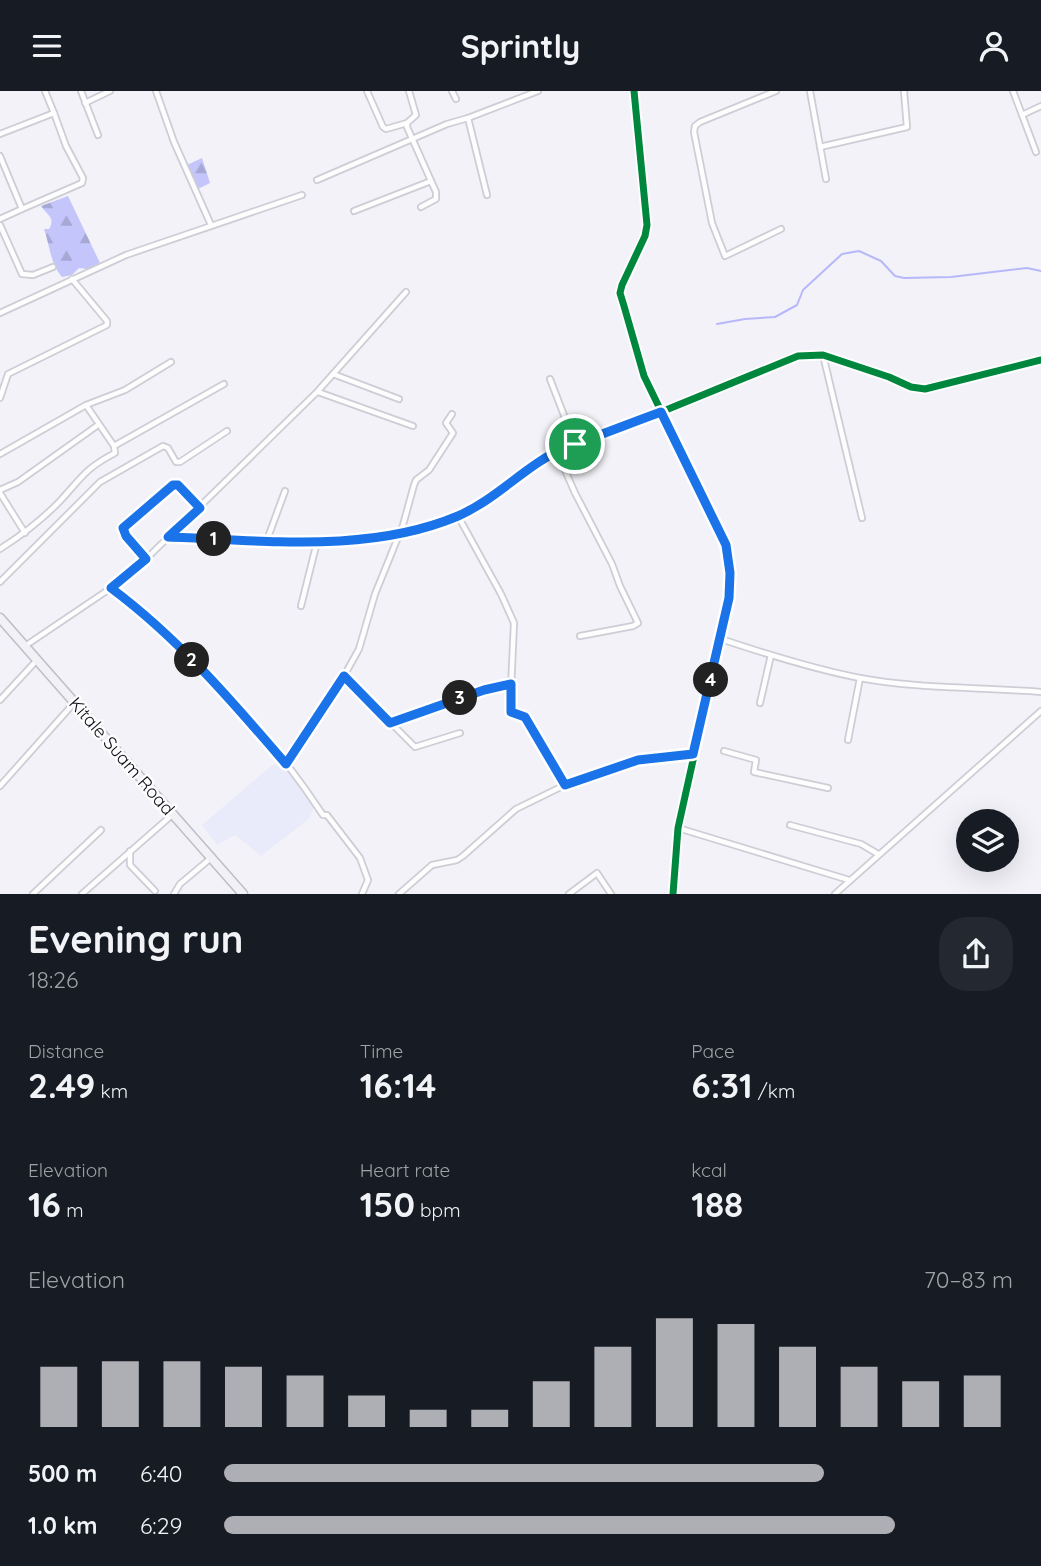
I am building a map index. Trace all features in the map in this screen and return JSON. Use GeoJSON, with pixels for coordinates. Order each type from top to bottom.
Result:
{"type":"FeatureCollection","features":[{"type":"Feature","properties":{"kind":"highway","name":"Kitale Suam Road"},"geometry":{"type":"LineString","coordinates":[[2,623],[243,894]]}},
{"type":"Feature","properties":{"kind":"street"},"geometry":{"type":"LineString","coordinates":[[0,219],[82,183],[83,178],[66,146],[45,91]]}},
{"type":"Feature","properties":{"kind":"street"},"geometry":{"type":"LineString","coordinates":[[81,91],[98,135]]}},
{"type":"Feature","properties":{"kind":"street"},"geometry":{"type":"LineString","coordinates":[[85,103],[110,91]]}},
{"type":"Feature","properties":{"kind":"street"},"geometry":{"type":"LineString","coordinates":[[156,91],[174,142],[211,225]]}},
{"type":"Feature","properties":{"kind":"street"},"geometry":{"type":"LineString","coordinates":[[367,91],[386,129],[407,123],[416,115],[409,91]]}},
{"type":"Feature","properties":{"kind":"street"},"geometry":{"type":"LineString","coordinates":[[453,91],[456,99]]}},
{"type":"Feature","properties":{"kind":"street"},"geometry":{"type":"LineString","coordinates":[[317,180],[447,124],[538,91]]}},
{"type":"Feature","properties":{"kind":"street"},"geometry":{"type":"LineString","coordinates":[[634,91],[647,225],[645,236],[620,293],[644,376],[726,545],[730,573],[729,598],[721,639],[678,828],[673,894]]}},
{"type":"Feature","properties":{"kind":"street"},"geometry":{"type":"LineString","coordinates":[[776,91],[700,122],[695,126],[694,132],[712,223],[724,256],[781,229]]}},
{"type":"Feature","properties":{"kind":"street"},"geometry":{"type":"LineString","coordinates":[[810,91],[826,179]]}},
{"type":"Feature","properties":{"kind":"street"},"geometry":{"type":"LineString","coordinates":[[820,147],[907,127],[904,91]]}},
{"type":"Feature","properties":{"kind":"street"},"geometry":{"type":"LineString","coordinates":[[1013,91],[1036,152]]}},
{"type":"Feature","properties":{"kind":"street"},"geometry":{"type":"LineString","coordinates":[[1022,115],[1041,106]]}},
{"type":"Feature","properties":{"kind":"street"},"geometry":{"type":"LineString","coordinates":[[0,134],[54,113]]}},
{"type":"Feature","properties":{"kind":"street"},"geometry":{"type":"LineString","coordinates":[[468,118],[487,195]]}},
{"type":"Feature","properties":{"kind":"street"},"geometry":{"type":"LineString","coordinates":[[407,123],[436,199],[421,207]]}},
{"type":"Feature","properties":{"kind":"street"},"geometry":{"type":"LineString","coordinates":[[0,156],[22,209]]}},
{"type":"Feature","properties":{"kind":"street"},"geometry":{"type":"LineString","coordinates":[[354,211],[431,181]]}},
{"type":"Feature","properties":{"kind":"street"},"geometry":{"type":"LineString","coordinates":[[0,313],[126,255],[302,195]]}},
{"type":"Feature","properties":{"kind":"street"},"geometry":{"type":"LineString","coordinates":[[0,225],[22,274],[33,275],[53,267]]}},
{"type":"Feature","properties":{"kind":"street"},"geometry":{"type":"LineString","coordinates":[[0,398],[8,374],[107,325],[107,321],[72,279]]}},
{"type":"Feature","properties":{"kind":"street"},"geometry":{"type":"LineString","coordinates":[[25,646],[111,588],[146,559],[317,392],[406,292]]}},
{"type":"Feature","properties":{"kind":"street"},"geometry":{"type":"LineString","coordinates":[[823,355],[862,518]]}},
{"type":"Feature","properties":{"kind":"street"},"geometry":{"type":"LineString","coordinates":[[168,537],[317,542],[400,533],[473,509],[557,452],[798,356],[823,355],[911,387],[925,389],[1041,360]]}},
{"type":"Feature","properties":{"kind":"street"},"geometry":{"type":"LineString","coordinates":[[0,454],[86,405],[125,390],[171,362]]}},
{"type":"Feature","properties":{"kind":"street"},"geometry":{"type":"LineString","coordinates":[[333,374],[399,399]]}},
{"type":"Feature","properties":{"kind":"street"},"geometry":{"type":"LineString","coordinates":[[550,379],[575,444]]}},
{"type":"Feature","properties":{"kind":"street"},"geometry":{"type":"LineString","coordinates":[[114,446],[223,384]]}},
{"type":"Feature","properties":{"kind":"street"},"geometry":{"type":"LineString","coordinates":[[317,392],[413,426]]}},
{"type":"Feature","properties":{"kind":"street"},"geometry":{"type":"LineString","coordinates":[[0,549],[25,533],[60,501],[87,469],[115,453],[114,446],[86,405]]}},
{"type":"Feature","properties":{"kind":"street"},"geometry":{"type":"LineString","coordinates":[[286,764],[344,676],[361,643],[375,594],[400,533],[416,480],[429,470],[453,433],[446,423],[452,414]]}},
{"type":"Feature","properties":{"kind":"street"},"geometry":{"type":"LineString","coordinates":[[25,533],[0,492],[98,425]]}},
{"type":"Feature","properties":{"kind":"street"},"geometry":{"type":"LineString","coordinates":[[0,582],[102,481],[163,446],[168,448],[176,462],[180,462],[227,431]]}},
{"type":"Feature","properties":{"kind":"street"},"geometry":{"type":"LineString","coordinates":[[557,452],[638,623],[580,636]]}},
{"type":"Feature","properties":{"kind":"street"},"geometry":{"type":"LineString","coordinates":[[146,559],[123,532],[127,523],[173,485],[178,485],[200,508]]}},
{"type":"Feature","properties":{"kind":"street"},"geometry":{"type":"LineString","coordinates":[[267,540],[285,491]]}},
{"type":"Feature","properties":{"kind":"street"},"geometry":{"type":"LineString","coordinates":[[458,516],[514,623],[511,712],[525,717],[565,785]]}},
{"type":"Feature","properties":{"kind":"street"},"geometry":{"type":"LineString","coordinates":[[301,606],[317,542]]}},
{"type":"Feature","properties":{"kind":"street"},"geometry":{"type":"LineString","coordinates":[[111,588],[144,612],[229,697],[286,764],[317,808],[323,815],[327,815],[360,857],[368,880],[362,894]]}},
{"type":"Feature","properties":{"kind":"street"},"geometry":{"type":"LineString","coordinates":[[721,639],[860,678],[1041,692]]}},
{"type":"Feature","properties":{"kind":"street"},"geometry":{"type":"LineString","coordinates":[[760,703],[771,655]]}},
{"type":"Feature","properties":{"kind":"street"},"geometry":{"type":"LineString","coordinates":[[0,700],[37,660]]}},
{"type":"Feature","properties":{"kind":"street"},"geometry":{"type":"LineString","coordinates":[[344,676],[415,747],[460,733]]}},
{"type":"Feature","properties":{"kind":"street"},"geometry":{"type":"LineString","coordinates":[[848,740],[860,678]]}},
{"type":"Feature","properties":{"kind":"street"},"geometry":{"type":"LineString","coordinates":[[390,723],[484,690],[511,684]]}},
{"type":"Feature","properties":{"kind":"street"},"geometry":{"type":"LineString","coordinates":[[0,786],[75,702]]}},
{"type":"Feature","properties":{"kind":"street"},"geometry":{"type":"LineString","coordinates":[[835,894],[1041,711]]}},
{"type":"Feature","properties":{"kind":"street"},"geometry":{"type":"LineString","coordinates":[[724,751],[756,759],[754,772],[828,788]]}},
{"type":"Feature","properties":{"kind":"street"},"geometry":{"type":"LineString","coordinates":[[399,894],[432,866],[463,856],[516,809],[565,785],[638,760],[693,754]]}},
{"type":"Feature","properties":{"kind":"street"},"geometry":{"type":"LineString","coordinates":[[82,894],[172,814]]}},
{"type":"Feature","properties":{"kind":"street"},"geometry":{"type":"LineString","coordinates":[[790,825],[861,844],[878,855]]}},
{"type":"Feature","properties":{"kind":"street"},"geometry":{"type":"LineString","coordinates":[[678,828],[850,880]]}},
{"type":"Feature","properties":{"kind":"street"},"geometry":{"type":"LineString","coordinates":[[33,894],[101,830]]}},
{"type":"Feature","properties":{"kind":"street"},"geometry":{"type":"LineString","coordinates":[[130,851],[130,865],[155,891]]}},
{"type":"Feature","properties":{"kind":"street"},"geometry":{"type":"LineString","coordinates":[[174,894],[180,884],[211,858]]}},
{"type":"Feature","properties":{"kind":"street"},"geometry":{"type":"LineString","coordinates":[[569,894],[597,873],[611,894]]}},
{"type":"Feature","properties":{"kind":"shaded area"},"geometry":{"type":"Polygon","coordinates":[[[283,764],[314,805],[310,818],[261,856],[235,835],[217,845],[202,825],[272,765],[283,764]]]}},
{"type":"Feature","properties":{"kind":"green space"},"geometry":{"type":"Polygon","coordinates":[[[202,158],[210,183],[198,189],[187,165],[202,158]]]}},
{"type":"Feature","properties":{"kind":"green space"},"geometry":{"type":"Polygon","coordinates":[[[68,196],[100,263],[88,269],[79,268],[72,275],[62,277],[53,260],[44,229],[49,229],[51,219],[41,206],[68,196]]]}},
{"type":"Feature","properties":{"kind":"waterway"},"geometry":{"type":"LineString","coordinates":[[717,324],[775,317],[797,305],[803,290],[842,254],[859,251],[881,261],[895,276],[904,278],[951,277],[1027,268],[1041,271]]}},
{"type":"Feature","properties":{"kind":"cycle path"},"geometry":{"type":"LineString","coordinates":[[634,91],[647,225],[645,236],[620,293],[644,376],[726,545],[730,573],[729,598],[678,828],[673,894]]}},
{"type":"Feature","properties":{"kind":"cycle path"},"geometry":{"type":"LineString","coordinates":[[168,537],[317,542],[400,533],[445,521],[473,509],[565,447],[661,412],[798,356],[823,355],[911,387],[925,389],[1041,360]]}},
{"type":"Feature","properties":{"kind":"route"},"geometry":{"type":"LineString","coordinates":[[661,412],[726,545],[730,573],[729,598],[693,754],[638,760],[565,785],[525,717],[511,712],[511,684],[484,690],[390,723],[344,676],[286,764],[229,697],[144,612],[111,588],[146,559],[123,532],[123,528],[173,485],[178,485],[200,508],[168,537],[317,542],[360,539],[400,533],[458,516],[473,509],[538,463],[575,444],[661,412]]}}]}
